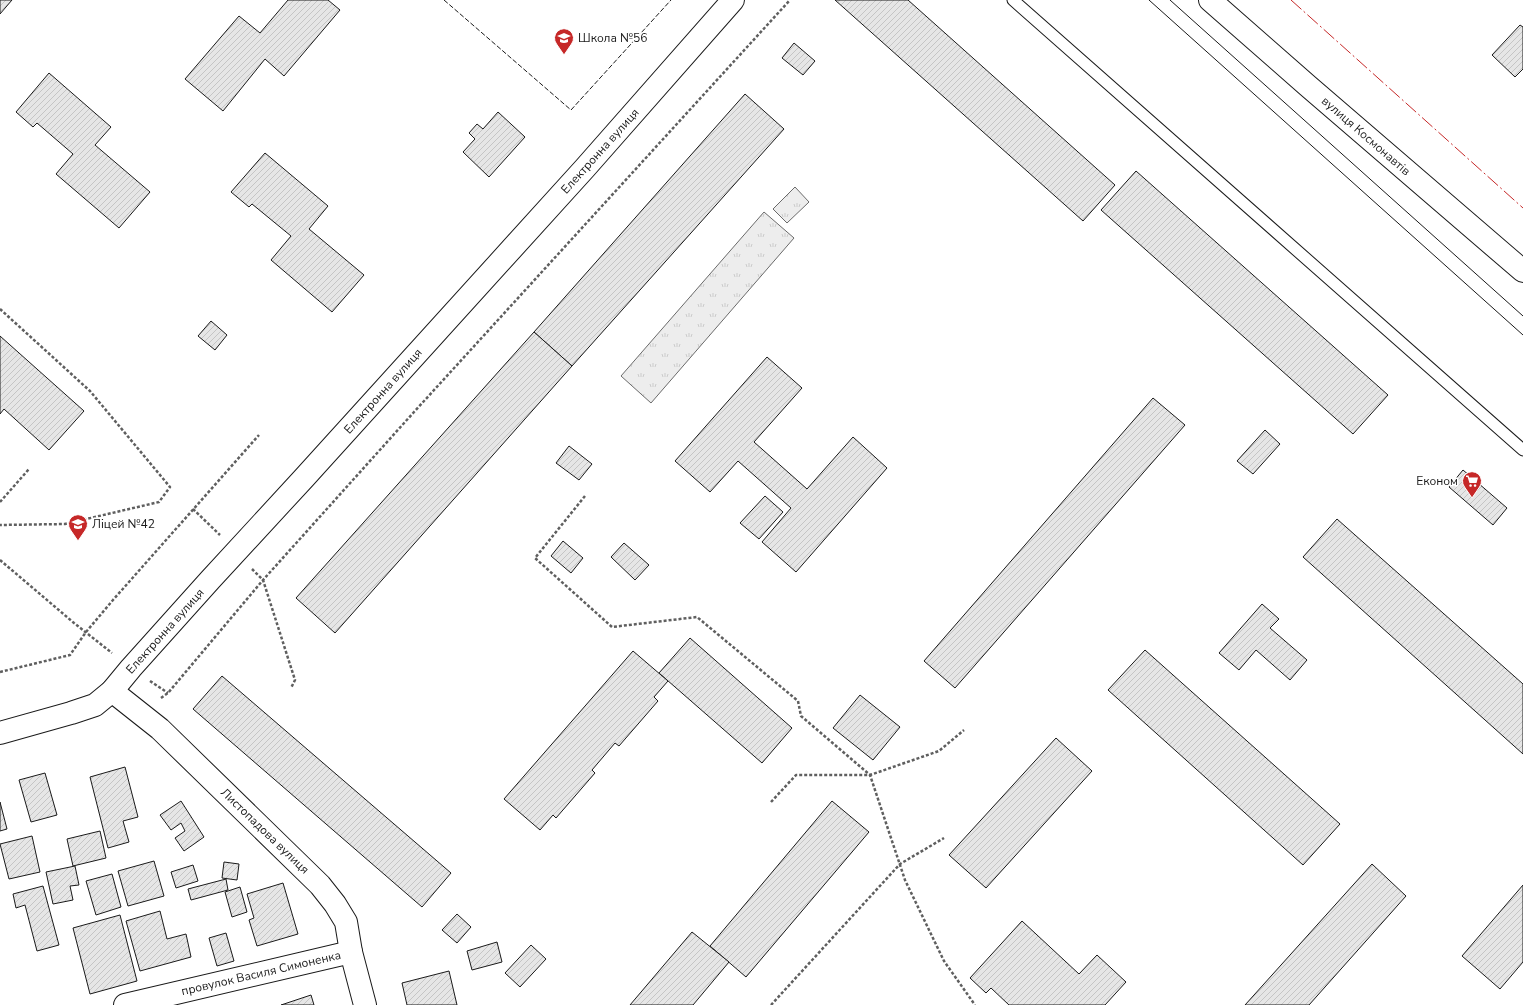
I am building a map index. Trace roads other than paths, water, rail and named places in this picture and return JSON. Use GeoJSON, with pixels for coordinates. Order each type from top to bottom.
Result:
{"type":"FeatureCollection","features":[{"type":"Feature","properties":{"kind":"street","name":"Електронна вулиця"},"geometry":{"type":"LineString","coordinates":[[0,734],[71,714],[95,705],[112,691],[131,668],[579,174],[733,0]]}},
{"type":"Feature","properties":{"kind":"street","name":"вулиця Космонавтів"},"geometry":{"type":"LineString","coordinates":[[1210,0],[1320,97],[1523,271]]}},
{"type":"Feature","properties":{"kind":"street","name":"Листопадова вулиця"},"geometry":{"type":"LineString","coordinates":[[112,691],[160,729],[320,885],[335,904],[346,922],[351,952],[365,1005]]}},
{"type":"Feature","properties":{"kind":"street","name":"провулок Василя Симоненка"},"geometry":{"type":"LineString","coordinates":[[125,1005],[351,952]]}},
{"type":"Feature","properties":{"kind":"lane"},"geometry":{"type":"LineString","coordinates":[[1013,0],[1523,450]]}},
{"type":"Feature","properties":{"kind":"tram line"},"geometry":{"type":"LineString","coordinates":[[1149,0],[1523,335]]}},
{"type":"Feature","properties":{"kind":"tram line"},"geometry":{"type":"LineString","coordinates":[[1170,0],[1523,316]]}},
{"type":"Feature","properties":{"kind":"place","name":"Школа №56"},"geometry":{"type":"Point","coordinates":[564,55]}},
{"type":"Feature","properties":{"kind":"place","name":"Економ"},"geometry":{"type":"Point","coordinates":[1472,498]}},
{"type":"Feature","properties":{"kind":"place","name":"Ліцей №42"},"geometry":{"type":"Point","coordinates":[78,541]}}]}
